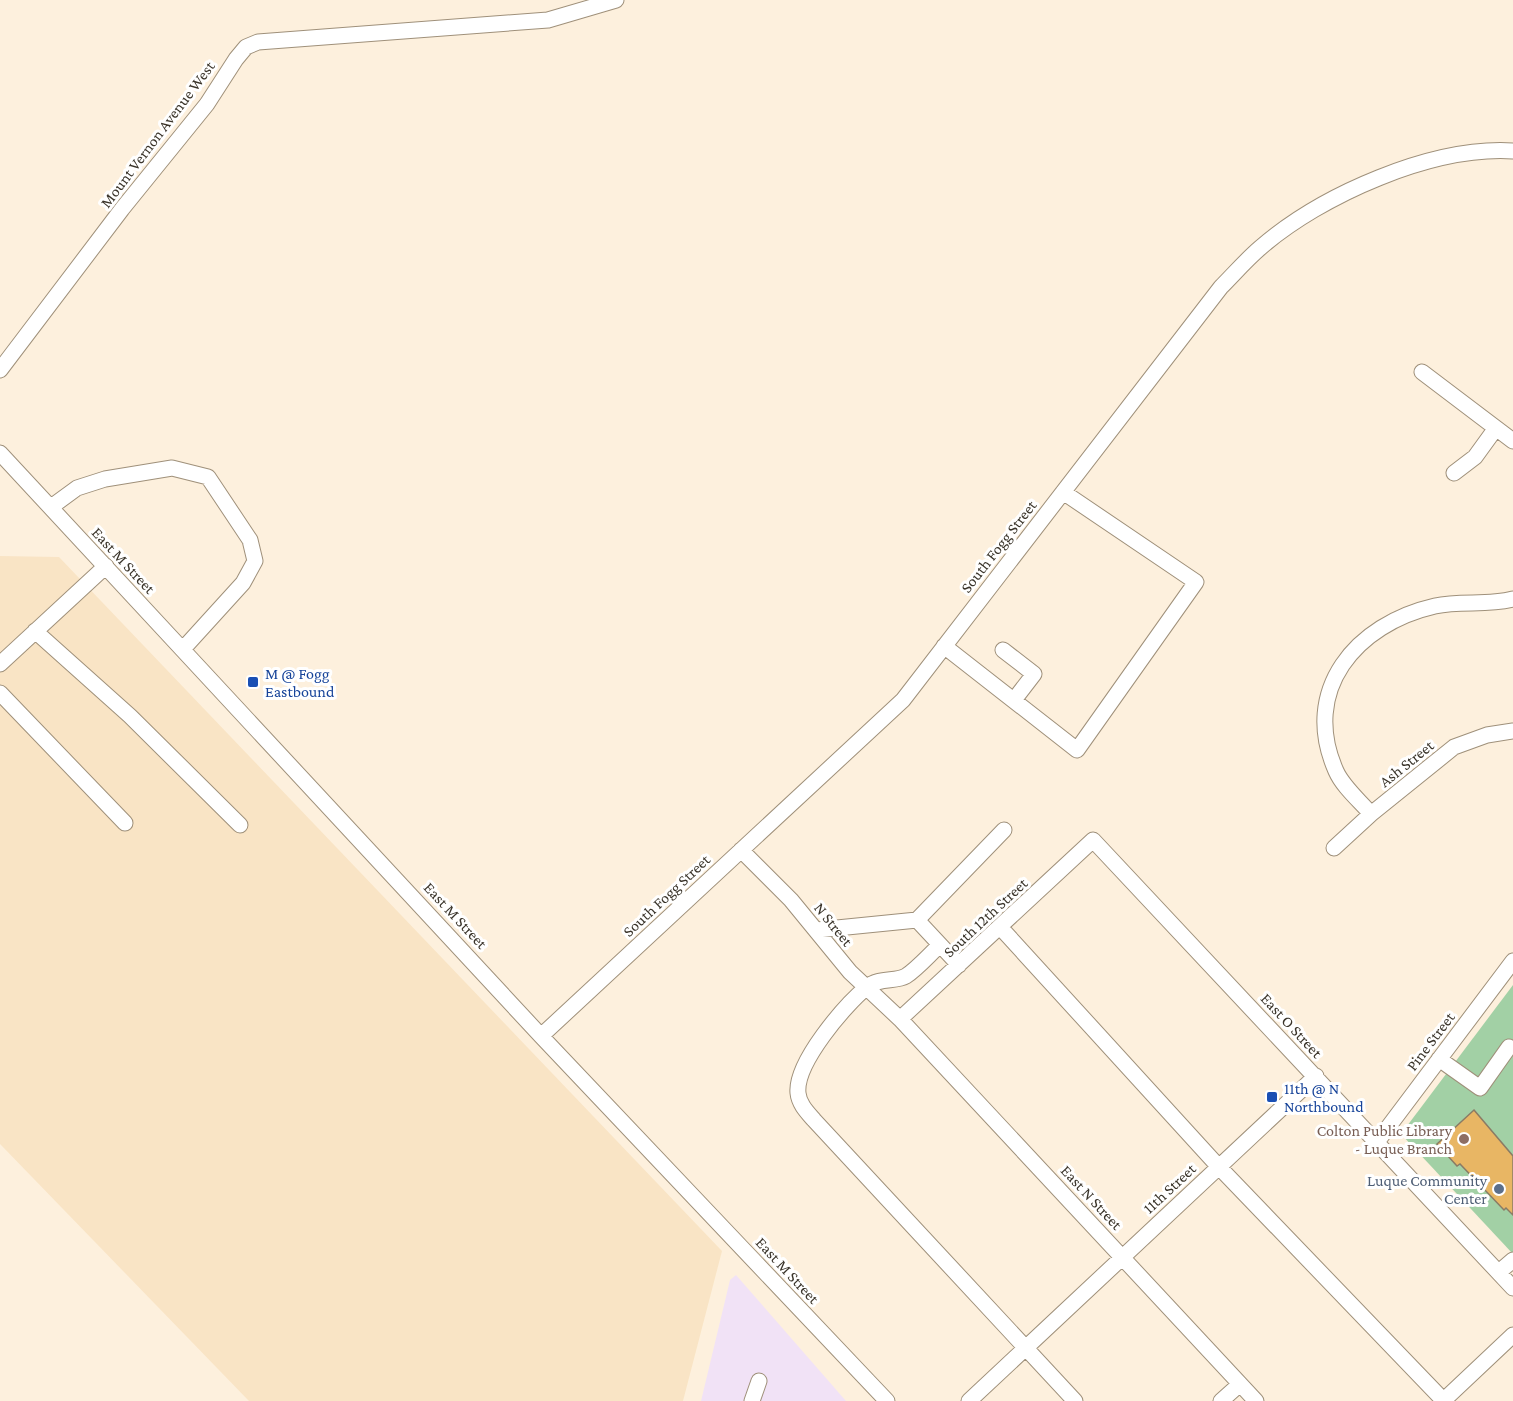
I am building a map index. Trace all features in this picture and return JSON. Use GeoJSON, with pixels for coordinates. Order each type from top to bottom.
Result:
{"type":"FeatureCollection","features":[{"type":"Feature","properties":{"kind":"street","name":"Mount Vernon Avenue West"},"geometry":{"type":"LineString","coordinates":[[0,370],[122,209],[207,104],[246,47],[258,42],[548,20],[616,0]]}},
{"type":"Feature","properties":{"kind":"street","name":"South Fogg Street"},"geometry":{"type":"LineString","coordinates":[[541,1036],[903,700],[1221,287],[1260,247],[1299,220],[1353,189],[1398,171],[1441,158],[1485,149],[1513,151]]}},
{"type":"Feature","properties":{"kind":"street"},"geometry":{"type":"LineString","coordinates":[[1422,372],[1513,441]]}},
{"type":"Feature","properties":{"kind":"street"},"geometry":{"type":"LineString","coordinates":[[1454,473],[1475,457],[1496,428]]}},
{"type":"Feature","properties":{"kind":"street","name":"East M Street"},"geometry":{"type":"LineString","coordinates":[[0,453],[541,1036],[887,1401]]}},
{"type":"Feature","properties":{"kind":"street"},"geometry":{"type":"LineString","coordinates":[[51,507],[77,488],[105,479],[172,468],[208,477],[250,540],[255,561],[243,583],[183,649]]}},
{"type":"Feature","properties":{"kind":"street"},"geometry":{"type":"LineString","coordinates":[[944,646],[1077,750],[1196,582],[1063,492]]}},
{"type":"Feature","properties":{"kind":"street"},"geometry":{"type":"LineString","coordinates":[[0,664],[105,566]]}},
{"type":"Feature","properties":{"kind":"street"},"geometry":{"type":"LineString","coordinates":[[1371,814],[1337,774],[1326,744],[1326,697],[1337,671],[1355,650],[1383,628],[1406,617],[1436,606],[1513,599]]}},
{"type":"Feature","properties":{"kind":"street"},"geometry":{"type":"LineString","coordinates":[[35,631],[130,716],[240,825]]}},
{"type":"Feature","properties":{"kind":"street"},"geometry":{"type":"LineString","coordinates":[[1004,650],[1034,674],[1014,700]]}},
{"type":"Feature","properties":{"kind":"street"},"geometry":{"type":"LineString","coordinates":[[0,693],[125,823]]}},
{"type":"Feature","properties":{"kind":"street","name":"Ash Street"},"geometry":{"type":"LineString","coordinates":[[1334,848],[1371,814],[1454,747],[1487,735],[1513,731]]}},
{"type":"Feature","properties":{"kind":"street"},"geometry":{"type":"LineString","coordinates":[[817,930],[917,920],[1004,830]]}},
{"type":"Feature","properties":{"kind":"street","name":"South 12th Street"},"geometry":{"type":"LineString","coordinates":[[900,1019],[1094,840]]}},
{"type":"Feature","properties":{"kind":"street","name":"East O Street"},"geometry":{"type":"LineString","coordinates":[[1094,840],[1513,1288]]}},
{"type":"Feature","properties":{"kind":"street","name":"N Street"},"geometry":{"type":"LineString","coordinates":[[741,850],[817,930],[842,963],[900,1019]]}},
{"type":"Feature","properties":{"kind":"street"},"geometry":{"type":"LineString","coordinates":[[917,920],[959,965]]}},
{"type":"Feature","properties":{"kind":"street"},"geometry":{"type":"LineString","coordinates":[[1000,927],[1219,1167],[1444,1401],[1513,1335]]}},
{"type":"Feature","properties":{"kind":"street"},"geometry":{"type":"LineString","coordinates":[[940,945],[904,977],[887,978],[868,986],[822,1037],[808,1058],[798,1086],[802,1106],[1075,1401]]}},
{"type":"Feature","properties":{"kind":"street","name":"Pine Street"},"geometry":{"type":"LineString","coordinates":[[1377,1142],[1513,961]]}},
{"type":"Feature","properties":{"kind":"street"},"geometry":{"type":"LineString","coordinates":[[904,977],[923,998]]}},
{"type":"Feature","properties":{"kind":"street","name":"East N Street"},"geometry":{"type":"LineString","coordinates":[[900,1019],[1256,1401]]}},
{"type":"Feature","properties":{"kind":"street"},"geometry":{"type":"LineString","coordinates":[[1439,1059],[1480,1088],[1509,1047]]}},
{"type":"Feature","properties":{"kind":"street","name":"11th Street"},"geometry":{"type":"LineString","coordinates":[[969,1401],[1316,1076]]}},
{"type":"Feature","properties":{"kind":"street"},"geometry":{"type":"LineString","coordinates":[[1499,1272],[1513,1260]]}},
{"type":"Feature","properties":{"kind":"street"},"geometry":{"type":"LineString","coordinates":[[752,1401],[759,1381]]}},
{"type":"Feature","properties":{"kind":"street"},"geometry":{"type":"LineString","coordinates":[[1221,1401],[1240,1384]]}},
{"type":"Feature","properties":{"kind":"shaded area"},"geometry":{"type":"Polygon","coordinates":[[[0,556],[59,557],[722,1251],[683,1401],[249,1401],[0,1144],[0,556]]]}},
{"type":"Feature","properties":{"kind":"shaded area"},"geometry":{"type":"Polygon","coordinates":[[[736,1275],[846,1401],[701,1401],[730,1280],[736,1275]]]}},
{"type":"Feature","properties":{"kind":"green space"},"geometry":{"type":"Polygon","coordinates":[[[1513,985],[1513,1254],[1401,1134],[1513,985]]]}},
{"type":"Feature","properties":{"kind":"building"},"geometry":{"type":"Polygon","coordinates":[[[1474,1110],[1513,1156],[1513,1215],[1506,1208],[1504,1210],[1460,1164],[1457,1166],[1437,1144],[1474,1110]]]}},
{"type":"Feature","properties":{"kind":"place","name":"M @ Fogg Eastbound"},"geometry":{"type":"Point","coordinates":[253,682]}},
{"type":"Feature","properties":{"kind":"place","name":"11th @ N Northbound"},"geometry":{"type":"Point","coordinates":[1272,1097]}},
{"type":"Feature","properties":{"kind":"place","name":"Colton Public Library - Luque Branch"},"geometry":{"type":"Point","coordinates":[1464,1139]}},
{"type":"Feature","properties":{"kind":"place","name":"Luque Community Center"},"geometry":{"type":"Point","coordinates":[1499,1189]}}]}
